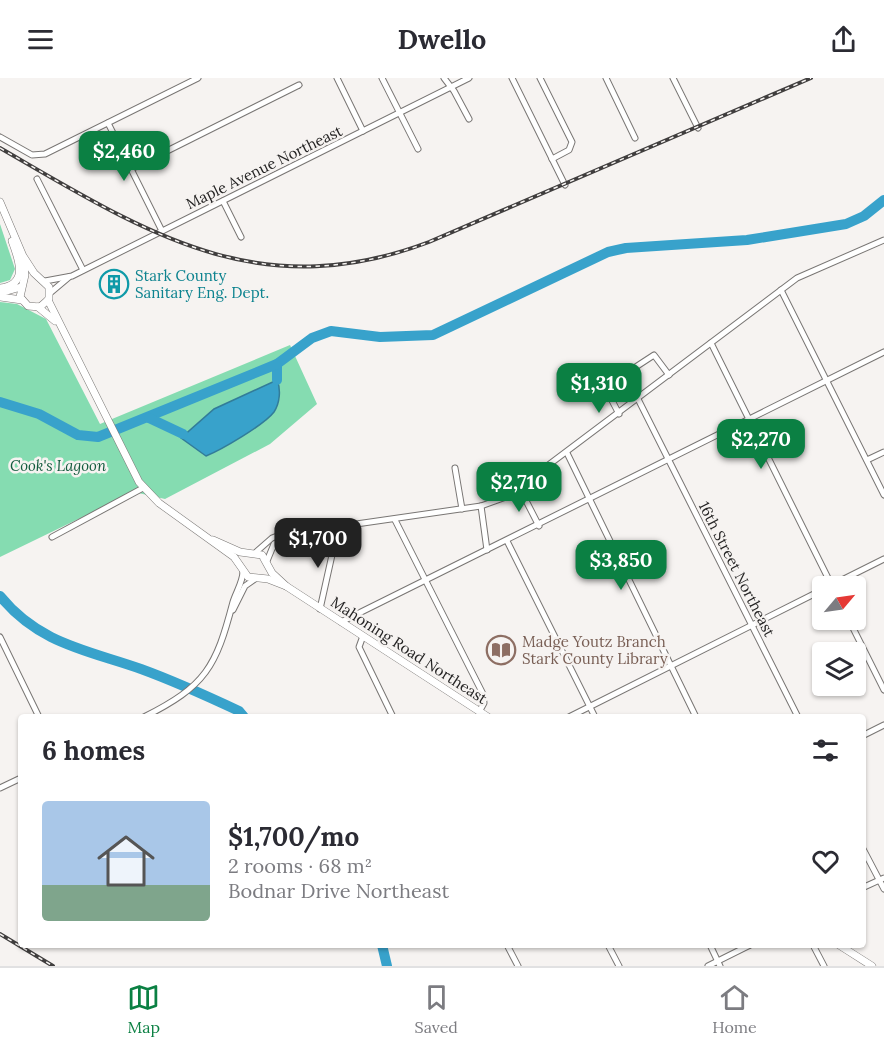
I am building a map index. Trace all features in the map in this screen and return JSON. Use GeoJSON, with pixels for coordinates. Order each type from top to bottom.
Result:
{"type":"FeatureCollection","features":[{"type":"Feature","properties":{"kind":"main road"},"geometry":{"type":"LineString","coordinates":[[0,202],[23,256],[42,279],[58,323],[117,443],[143,488],[167,510],[236,558],[248,577],[257,579],[267,571],[267,561],[253,553],[238,552],[213,540]]}},
{"type":"Feature","properties":{"kind":"main road"},"geometry":{"type":"LineString","coordinates":[[0,288],[13,285],[20,273],[20,262],[7,228],[6,216]]}},
{"type":"Feature","properties":{"kind":"main road"},"geometry":{"type":"LineString","coordinates":[[22,300],[23,256]]}},
{"type":"Feature","properties":{"kind":"main road"},"geometry":{"type":"LineString","coordinates":[[0,295],[22,285],[30,278],[42,279]]}},
{"type":"Feature","properties":{"kind":"main road"},"geometry":{"type":"LineString","coordinates":[[0,295],[22,300],[28,306],[38,308],[58,323]]}},
{"type":"Feature","properties":{"kind":"main road"},"geometry":{"type":"LineString","coordinates":[[38,308],[49,297]]}},
{"type":"Feature","properties":{"kind":"main road"},"geometry":{"type":"LineString","coordinates":[[243,569],[244,560],[253,553]]}},
{"type":"Feature","properties":{"kind":"main road","name":"Mahoning Road Northeast"},"geometry":{"type":"LineString","coordinates":[[267,561],[272,573],[286,586],[483,714]]}},
{"type":"Feature","properties":{"kind":"main road","name":"Mahoning Road Northeast"},"geometry":{"type":"LineString","coordinates":[[257,579],[286,586]]}},
{"type":"Feature","properties":{"kind":"main road"},"geometry":{"type":"LineString","coordinates":[[844,948],[872,966]]}},
{"type":"Feature","properties":{"kind":"street"},"geometry":{"type":"LineString","coordinates":[[0,137],[32,155],[40,155],[198,78]]}},
{"type":"Feature","properties":{"kind":"street"},"geometry":{"type":"LineString","coordinates":[[337,78],[363,131]]}},
{"type":"Feature","properties":{"kind":"street"},"geometry":{"type":"LineString","coordinates":[[382,78],[418,149]]}},
{"type":"Feature","properties":{"kind":"street"},"geometry":{"type":"LineString","coordinates":[[444,78],[469,119]]}},
{"type":"Feature","properties":{"kind":"street","name":"Maple Avenue Northeast"},"geometry":{"type":"LineString","coordinates":[[49,297],[69,277],[469,78]]}},
{"type":"Feature","properties":{"kind":"street"},"geometry":{"type":"LineString","coordinates":[[512,78],[566,185]]}},
{"type":"Feature","properties":{"kind":"street"},"geometry":{"type":"LineString","coordinates":[[540,78],[572,142],[569,150],[552,159]]}},
{"type":"Feature","properties":{"kind":"street"},"geometry":{"type":"LineString","coordinates":[[606,78],[635,138]]}},
{"type":"Feature","properties":{"kind":"street"},"geometry":{"type":"LineString","coordinates":[[673,78],[698,128]]}},
{"type":"Feature","properties":{"kind":"street"},"geometry":{"type":"LineString","coordinates":[[131,169],[299,85]]}},
{"type":"Feature","properties":{"kind":"street"},"geometry":{"type":"LineString","coordinates":[[108,123],[162,231]]}},
{"type":"Feature","properties":{"kind":"street"},"geometry":{"type":"LineString","coordinates":[[38,179],[83,270]]}},
{"type":"Feature","properties":{"kind":"street"},"geometry":{"type":"LineString","coordinates":[[223,201],[241,237]]}},
{"type":"Feature","properties":{"kind":"street"},"geometry":{"type":"LineString","coordinates":[[253,553],[273,537],[481,506],[501,500],[520,489],[797,278],[884,240]]}},
{"type":"Feature","properties":{"kind":"street","name":"Maple Avenue Northeast"},"geometry":{"type":"LineString","coordinates":[[42,279],[69,277]]}},
{"type":"Feature","properties":{"kind":"street"},"geometry":{"type":"LineString","coordinates":[[781,290],[884,495]]}},
{"type":"Feature","properties":{"kind":"street"},"geometry":{"type":"LineString","coordinates":[[711,344],[826,576]]}},
{"type":"Feature","properties":{"kind":"street"},"geometry":{"type":"LineString","coordinates":[[341,622],[539,526],[884,352]]}},
{"type":"Feature","properties":{"kind":"street"},"geometry":{"type":"LineString","coordinates":[[619,414],[605,387],[630,368],[654,355],[669,375]]}},
{"type":"Feature","properties":{"kind":"street","name":"16th Street Northeast"},"geometry":{"type":"LineString","coordinates":[[638,399],[796,714]]}},
{"type":"Feature","properties":{"kind":"street"},"geometry":{"type":"LineString","coordinates":[[867,460],[884,452]]}},
{"type":"Feature","properties":{"kind":"street"},"geometry":{"type":"LineString","coordinates":[[567,453],[695,714]]}},
{"type":"Feature","properties":{"kind":"street"},"geometry":{"type":"LineString","coordinates":[[455,468],[462,509]]}},
{"type":"Feature","properties":{"kind":"street"},"geometry":{"type":"LineString","coordinates":[[52,537],[143,488]]}},
{"type":"Feature","properties":{"kind":"street"},"geometry":{"type":"LineString","coordinates":[[520,489],[539,526]]}},
{"type":"Feature","properties":{"kind":"street"},"geometry":{"type":"LineString","coordinates":[[481,506],[487,550]]}},
{"type":"Feature","properties":{"kind":"street"},"geometry":{"type":"LineString","coordinates":[[395,519],[483,694],[484,703],[479,712]]}},
{"type":"Feature","properties":{"kind":"street"},"geometry":{"type":"LineString","coordinates":[[321,609],[332,555],[328,530]]}},
{"type":"Feature","properties":{"kind":"street"},"geometry":{"type":"LineString","coordinates":[[267,561],[273,545],[291,535]]}},
{"type":"Feature","properties":{"kind":"street"},"geometry":{"type":"LineString","coordinates":[[507,541],[594,714]]}},
{"type":"Feature","properties":{"kind":"street"},"geometry":{"type":"LineString","coordinates":[[851,576],[884,559]]}},
{"type":"Feature","properties":{"kind":"street"},"geometry":{"type":"LineString","coordinates":[[233,610],[243,569]]}},
{"type":"Feature","properties":{"kind":"street"},"geometry":{"type":"LineString","coordinates":[[150,714],[180,698],[198,683],[214,659],[245,586],[257,579]]}},
{"type":"Feature","properties":{"kind":"street"},"geometry":{"type":"LineString","coordinates":[[575,714],[812,595]]}},
{"type":"Feature","properties":{"kind":"street"},"geometry":{"type":"LineString","coordinates":[[854,630],[884,690]]}},
{"type":"Feature","properties":{"kind":"street"},"geometry":{"type":"LineString","coordinates":[[363,636],[359,646],[392,714]]}},
{"type":"Feature","properties":{"kind":"street"},"geometry":{"type":"LineString","coordinates":[[0,637],[38,714]]}},
{"type":"Feature","properties":{"kind":"street"},"geometry":{"type":"LineString","coordinates":[[866,734],[884,725]]}},
{"type":"Feature","properties":{"kind":"street"},"geometry":{"type":"LineString","coordinates":[[0,787],[18,779]]}},
{"type":"Feature","properties":{"kind":"street"},"geometry":{"type":"LineString","coordinates":[[866,853],[882,879],[884,890]]}},
{"type":"Feature","properties":{"kind":"street"},"geometry":{"type":"LineString","coordinates":[[866,886],[882,879]]}},
{"type":"Feature","properties":{"kind":"street"},"geometry":{"type":"LineString","coordinates":[[509,948],[518,966]]}},
{"type":"Feature","properties":{"kind":"street"},"geometry":{"type":"LineString","coordinates":[[610,948],[619,966]]}},
{"type":"Feature","properties":{"kind":"street"},"geometry":{"type":"LineString","coordinates":[[711,948],[719,964]]}},
{"type":"Feature","properties":{"kind":"street"},"geometry":{"type":"LineString","coordinates":[[708,966],[719,964],[745,948]]}},
{"type":"Feature","properties":{"kind":"street"},"geometry":{"type":"LineString","coordinates":[[815,948],[824,966]]}},
{"type":"Feature","properties":{"kind":"green space"},"geometry":{"type":"Polygon","coordinates":[[[0,224],[15,269],[10,280],[0,283],[0,224]]]}},
{"type":"Feature","properties":{"kind":"green space","name":"Cook's Lagoon"},"geometry":{"type":"Polygon","coordinates":[[[0,302],[17,304],[46,319],[100,424],[290,345],[317,404],[270,444],[165,499],[134,492],[0,557],[0,302]]]}},
{"type":"Feature","properties":{"kind":"water"},"geometry":{"type":"Polygon","coordinates":[[[277,380],[279,396],[274,412],[242,437],[206,456],[181,438],[214,409],[277,380]]]}},
{"type":"Feature","properties":{"kind":"waterway"},"geometry":{"type":"LineString","coordinates":[[0,402],[39,414],[78,435],[98,437],[277,364],[312,338],[331,331],[380,337],[433,335],[608,252],[626,248],[747,240],[846,224],[864,216],[884,200]]}},
{"type":"Feature","properties":{"kind":"waterway"},"geometry":{"type":"LineString","coordinates":[[277,364],[277,380]]}},
{"type":"Feature","properties":{"kind":"waterway"},"geometry":{"type":"LineString","coordinates":[[149,418],[183,434]]}},
{"type":"Feature","properties":{"kind":"waterway"},"geometry":{"type":"LineString","coordinates":[[0,596],[15,612],[48,635],[178,684],[242,714]]}},
{"type":"Feature","properties":{"kind":"waterway"},"geometry":{"type":"LineString","coordinates":[[383,948],[387,966]]}},
{"type":"Feature","properties":{"kind":"railway"},"geometry":{"type":"LineString","coordinates":[[0,148],[104,207],[154,231],[204,251],[256,263],[310,266],[367,260],[429,242],[811,78]]}},
{"type":"Feature","properties":{"kind":"railway"},"geometry":{"type":"LineString","coordinates":[[0,934],[18,945]]}},
{"type":"Feature","properties":{"kind":"railway"},"geometry":{"type":"LineString","coordinates":[[23,948],[53,966]]}},
{"type":"Feature","properties":{"kind":"place","name":"Stark County Sanitary Eng. Dept."},"geometry":{"type":"Point","coordinates":[114,284]}},
{"type":"Feature","properties":{"kind":"place","name":"Madge Youtz Branch Stark County Library"},"geometry":{"type":"Point","coordinates":[501,650]}}]}
